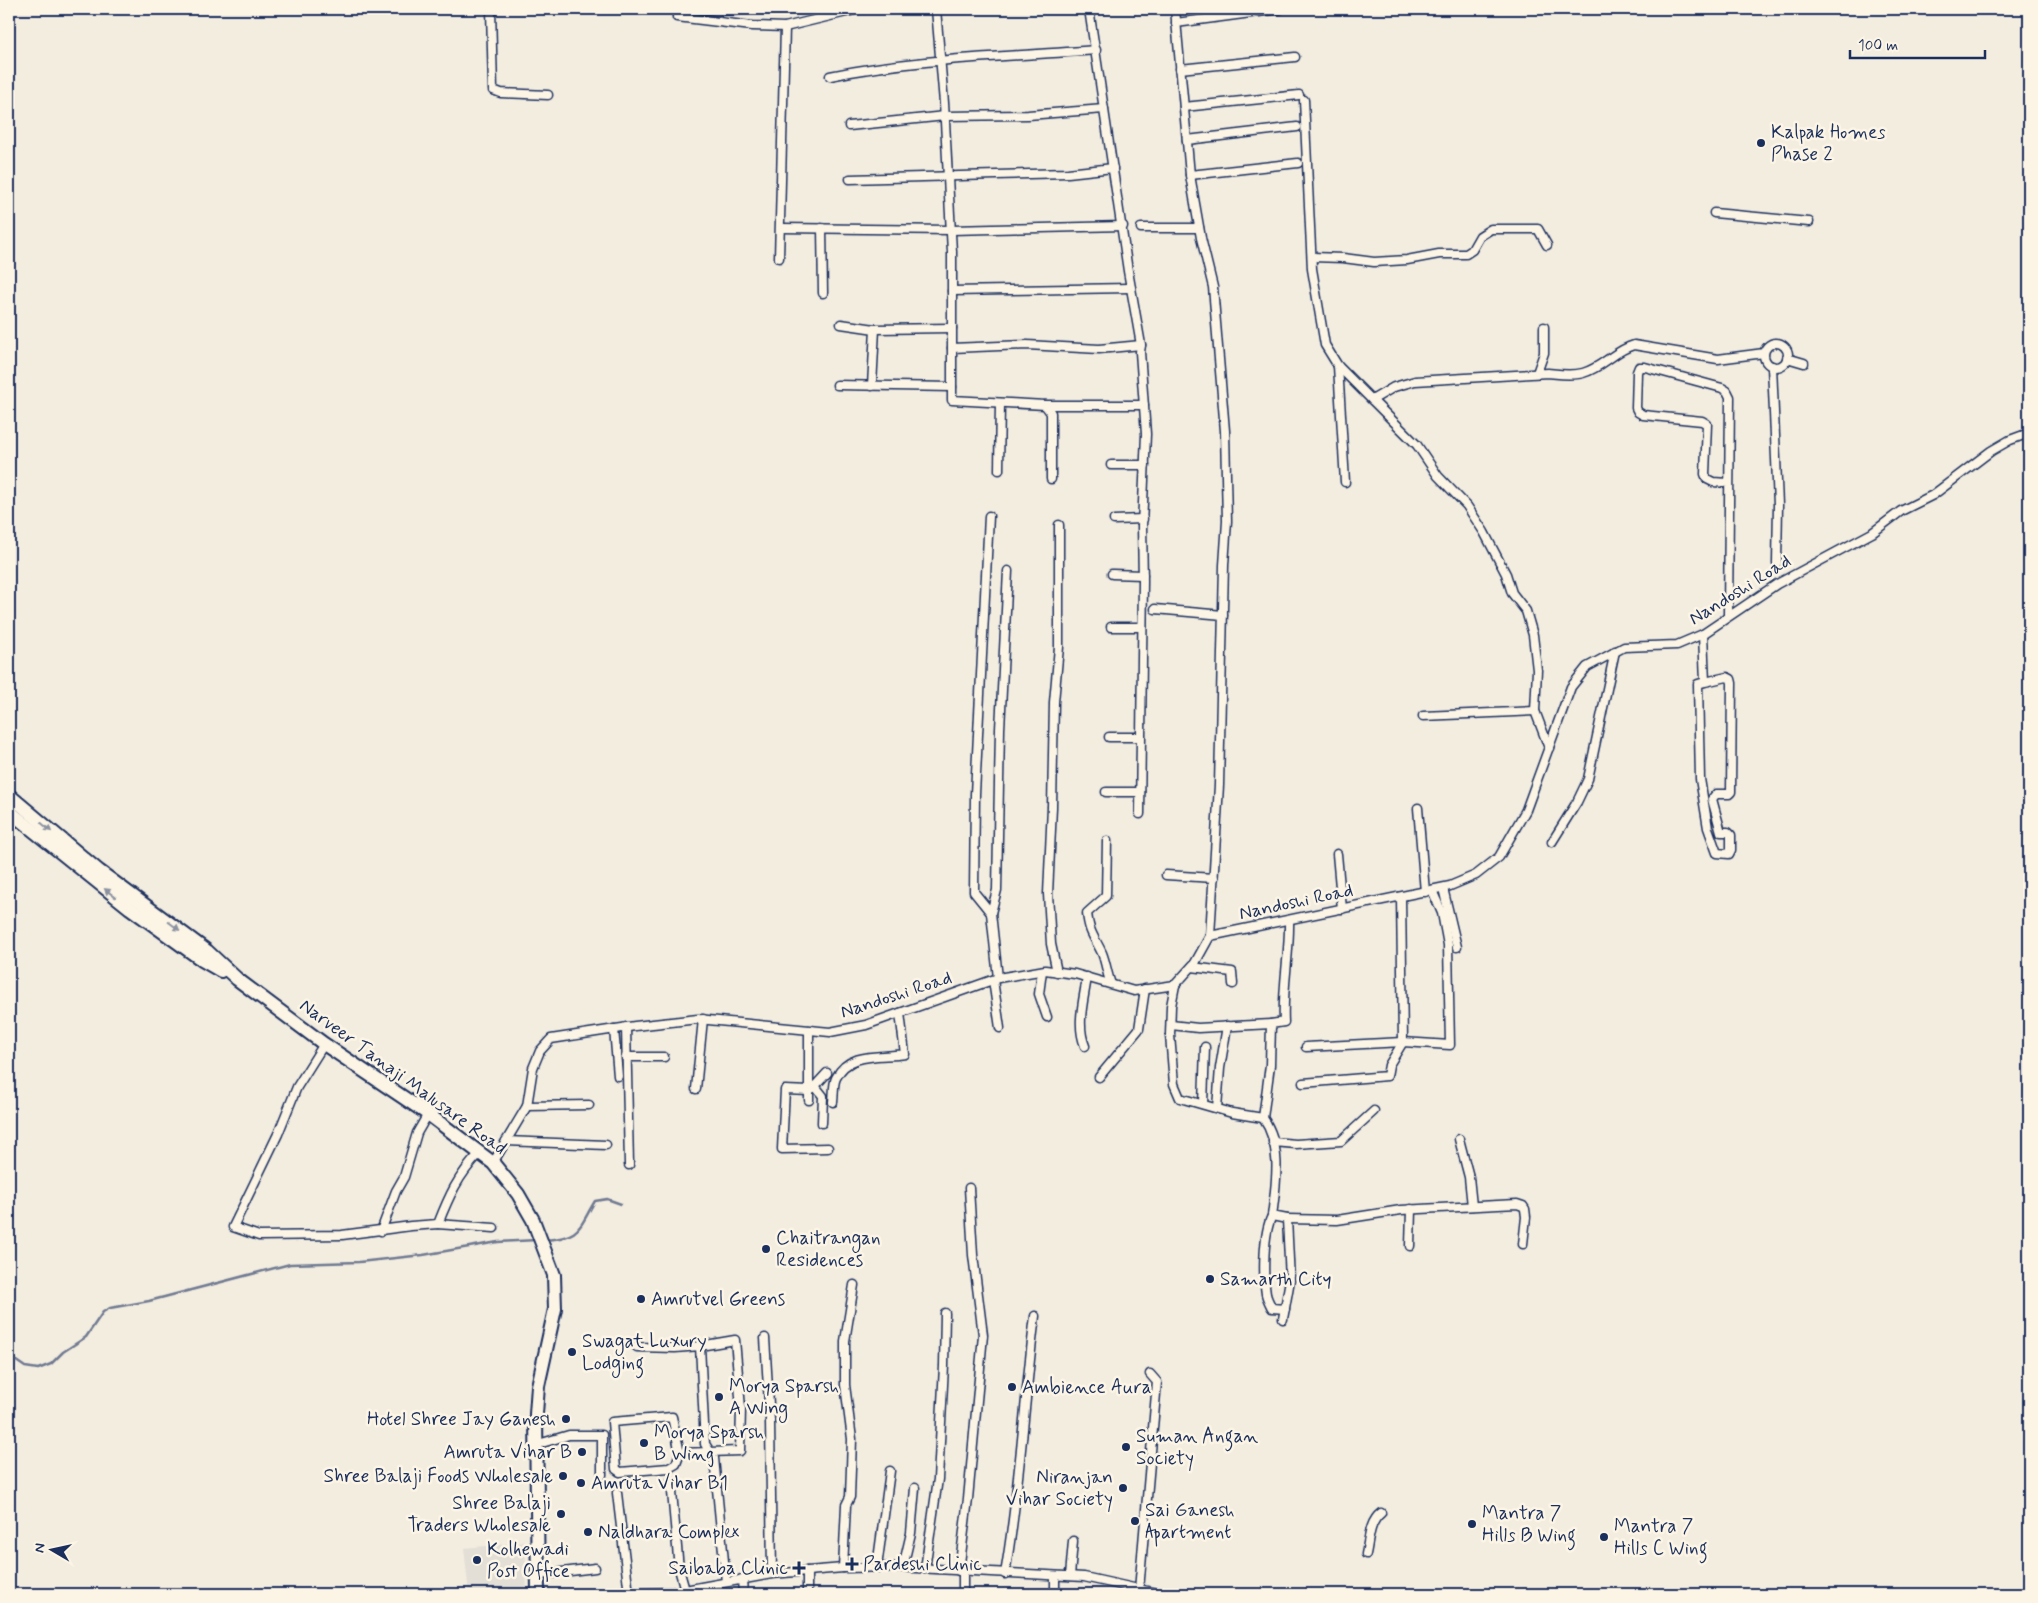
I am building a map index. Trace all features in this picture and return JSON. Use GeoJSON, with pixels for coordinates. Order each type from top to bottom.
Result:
{"type":"FeatureCollection","features":[{"type":"Feature","properties":{"kind":"main road","name":"Narveer Tanaji Malusare Road"},"geometry":{"type":"LineString","coordinates":[[9,795],[99,871],[207,951],[237,979],[324,1044],[428,1114],[492,1163],[518,1194],[533,1220],[554,1275],[555,1308],[538,1386],[536,1445],[538,1594]]}},
{"type":"Feature","properties":{"kind":"main road","name":"Narveer Tanaji Malusare Road"},"geometry":{"type":"LineString","coordinates":[[9,811],[130,908],[202,960],[237,979]]}},
{"type":"Feature","properties":{"kind":"street"},"geometry":{"type":"LineString","coordinates":[[490,9],[493,90],[501,93],[548,95]]}},
{"type":"Feature","properties":{"kind":"street"},"geometry":{"type":"LineString","coordinates":[[677,9],[677,17],[752,26],[785,27],[859,9]]}},
{"type":"Feature","properties":{"kind":"street"},"geometry":{"type":"LineString","coordinates":[[702,9],[717,11],[750,9]]}},
{"type":"Feature","properties":{"kind":"street"},"geometry":{"type":"LineString","coordinates":[[936,9],[945,116],[951,230],[952,400],[1045,405],[1144,405]]}},
{"type":"Feature","properties":{"kind":"street"},"geometry":{"type":"LineString","coordinates":[[1089,9],[1141,345],[1146,434],[1143,519],[1140,814]]}},
{"type":"Feature","properties":{"kind":"street"},"geometry":{"type":"LineString","coordinates":[[1175,9],[1190,174],[1199,228],[1213,288],[1225,431],[1227,521],[1222,615],[1220,785],[1210,936],[1192,967],[1175,985],[1171,1025],[1174,1084],[1180,1098],[1263,1118],[1271,1129],[1278,1169],[1272,1213],[1268,1223],[1264,1248],[1266,1295],[1272,1308],[1285,1310]]}},
{"type":"Feature","properties":{"kind":"street"},"geometry":{"type":"LineString","coordinates":[[1176,23],[1281,9]]}},
{"type":"Feature","properties":{"kind":"street"},"geometry":{"type":"LineString","coordinates":[[779,258],[785,27]]}},
{"type":"Feature","properties":{"kind":"street"},"geometry":{"type":"LineString","coordinates":[[830,76],[872,67],[940,59],[1096,50]]}},
{"type":"Feature","properties":{"kind":"street"},"geometry":{"type":"LineString","coordinates":[[1180,69],[1295,57]]}},
{"type":"Feature","properties":{"kind":"street"},"geometry":{"type":"LineString","coordinates":[[1184,107],[1302,97],[1315,292],[1325,345],[1338,366],[1416,445],[1438,476],[1467,506],[1488,539],[1506,574],[1512,593],[1526,611],[1533,634],[1538,670],[1535,711],[1549,748]]}},
{"type":"Feature","properties":{"kind":"street"},"geometry":{"type":"LineString","coordinates":[[848,126],[945,116],[1028,115],[1104,109]]}},
{"type":"Feature","properties":{"kind":"street"},"geometry":{"type":"LineString","coordinates":[[1187,140],[1297,127]]}},
{"type":"Feature","properties":{"kind":"street"},"geometry":{"type":"LineString","coordinates":[[1190,174],[1298,164]]}},
{"type":"Feature","properties":{"kind":"street"},"geometry":{"type":"LineString","coordinates":[[850,179],[1068,172],[1113,168]]}},
{"type":"Feature","properties":{"kind":"street"},"geometry":{"type":"LineString","coordinates":[[1714,213],[1809,222]]}},
{"type":"Feature","properties":{"kind":"street"},"geometry":{"type":"LineString","coordinates":[[781,228],[951,230],[1123,226]]}},
{"type":"Feature","properties":{"kind":"street"},"geometry":{"type":"LineString","coordinates":[[822,228],[823,293]]}},
{"type":"Feature","properties":{"kind":"street"},"geometry":{"type":"LineString","coordinates":[[1141,228],[1199,228]]}},
{"type":"Feature","properties":{"kind":"street"},"geometry":{"type":"LineString","coordinates":[[1312,257],[1374,262],[1407,260],[1439,254],[1466,254],[1472,250],[1480,236],[1491,228],[1538,229],[1547,245]]}},
{"type":"Feature","properties":{"kind":"street"},"geometry":{"type":"LineString","coordinates":[[952,291],[1131,288]]}},
{"type":"Feature","properties":{"kind":"street"},"geometry":{"type":"LineString","coordinates":[[841,324],[876,328],[952,328]]}},
{"type":"Feature","properties":{"kind":"street"},"geometry":{"type":"LineString","coordinates":[[1537,373],[1544,353],[1544,327]]}},
{"type":"Feature","properties":{"kind":"street"},"geometry":{"type":"LineString","coordinates":[[872,386],[876,328]]}},
{"type":"Feature","properties":{"kind":"street"},"geometry":{"type":"LineString","coordinates":[[1372,400],[1394,387],[1415,381],[1537,373],[1567,375],[1584,373],[1622,350],[1634,345],[1718,359],[1764,353],[1771,344],[1779,343],[1785,347],[1787,358]]}},
{"type":"Feature","properties":{"kind":"street"},"geometry":{"type":"LineString","coordinates":[[952,348],[1027,345],[1099,349],[1141,345]]}},
{"type":"Feature","properties":{"kind":"street"},"geometry":{"type":"LineString","coordinates":[[1764,353],[1766,361],[1772,366],[1779,366],[1787,358]]}},
{"type":"Feature","properties":{"kind":"street"},"geometry":{"type":"LineString","coordinates":[[1787,358],[1804,363]]}},
{"type":"Feature","properties":{"kind":"street"},"geometry":{"type":"LineString","coordinates":[[1338,366],[1345,482]]}},
{"type":"Feature","properties":{"kind":"street"},"geometry":{"type":"LineString","coordinates":[[1772,366],[1778,505],[1778,564]]}},
{"type":"Feature","properties":{"kind":"street"},"geometry":{"type":"LineString","coordinates":[[1728,483],[1707,480],[1705,474],[1707,424],[1702,421],[1638,412],[1636,408],[1637,372],[1639,367],[1712,385],[1727,391],[1730,397],[1728,616]]}},
{"type":"Feature","properties":{"kind":"street"},"geometry":{"type":"LineString","coordinates":[[837,385],[952,388]]}},
{"type":"Feature","properties":{"kind":"street"},"geometry":{"type":"LineString","coordinates":[[999,470],[1000,403]]}},
{"type":"Feature","properties":{"kind":"street"},"geometry":{"type":"LineString","coordinates":[[1045,405],[1051,413],[1051,479]]}},
{"type":"Feature","properties":{"kind":"street","name":"Nandoshi Road"},"geometry":{"type":"LineString","coordinates":[[1210,936],[1443,888],[1476,875],[1499,857],[1526,810],[1571,687],[1587,667],[1624,647],[1677,645],[1703,634],[1777,584],[1872,533],[1901,512],[1944,487],[1991,451],[2010,440],[2029,433]]}},
{"type":"Feature","properties":{"kind":"street"},"geometry":{"type":"LineString","coordinates":[[1111,465],[1145,465]]}},
{"type":"Feature","properties":{"kind":"street"},"geometry":{"type":"LineString","coordinates":[[989,516],[974,794],[974,892],[991,913]]}},
{"type":"Feature","properties":{"kind":"street"},"geometry":{"type":"LineString","coordinates":[[1114,520],[1143,519]]}},
{"type":"Feature","properties":{"kind":"street"},"geometry":{"type":"LineString","coordinates":[[1057,972],[1051,944],[1048,894],[1054,702],[1059,647],[1059,525]]}},
{"type":"Feature","properties":{"kind":"street"},"geometry":{"type":"LineString","coordinates":[[1000,1028],[991,913],[997,890],[999,774],[1008,571]]}},
{"type":"Feature","properties":{"kind":"street"},"geometry":{"type":"LineString","coordinates":[[1112,574],[1143,575]]}},
{"type":"Feature","properties":{"kind":"street"},"geometry":{"type":"LineString","coordinates":[[1155,609],[1222,615]]}},
{"type":"Feature","properties":{"kind":"street"},"geometry":{"type":"LineString","coordinates":[[1111,627],[1142,627]]}},
{"type":"Feature","properties":{"kind":"street"},"geometry":{"type":"LineString","coordinates":[[1703,634],[1705,682]]}},
{"type":"Feature","properties":{"kind":"street"},"geometry":{"type":"LineString","coordinates":[[1552,842],[1577,802],[1588,778],[1615,651]]}},
{"type":"Feature","properties":{"kind":"street"},"geometry":{"type":"LineString","coordinates":[[1727,677],[1731,679],[1732,683],[1731,792],[1729,794],[1716,794],[1712,799],[1721,832],[1731,833],[1731,850],[1729,854],[1717,853],[1708,828],[1703,804],[1700,779],[1698,684],[1705,682],[1727,677]]}},
{"type":"Feature","properties":{"kind":"street"},"geometry":{"type":"LineString","coordinates":[[1424,716],[1535,711]]}},
{"type":"Feature","properties":{"kind":"street"},"geometry":{"type":"LineString","coordinates":[[1109,737],[1140,737]]}},
{"type":"Feature","properties":{"kind":"street"},"geometry":{"type":"LineString","coordinates":[[1106,792],[1140,792]]}},
{"type":"Feature","properties":{"kind":"street"},"geometry":{"type":"LineString","coordinates":[[1306,1048],[1403,1042],[1450,1045],[1448,945],[1442,913],[1429,891],[1418,808]]}},
{"type":"Feature","properties":{"kind":"street"},"geometry":{"type":"LineString","coordinates":[[1106,841],[1106,896],[1087,913],[1088,926],[1102,954],[1111,984]]}},
{"type":"Feature","properties":{"kind":"street"},"geometry":{"type":"LineString","coordinates":[[1337,854],[1342,909]]}},
{"type":"Feature","properties":{"kind":"street"},"geometry":{"type":"LineString","coordinates":[[1166,875],[1214,878]]}},
{"type":"Feature","properties":{"kind":"street"},"geometry":{"type":"LineString","coordinates":[[1443,888],[1457,947]]}},
{"type":"Feature","properties":{"kind":"street"},"geometry":{"type":"LineString","coordinates":[[1303,1082],[1387,1076],[1390,1065],[1403,1042],[1401,897]]}},
{"type":"Feature","properties":{"kind":"street"},"geometry":{"type":"LineString","coordinates":[[1171,1025],[1198,1028],[1284,1022],[1283,1000],[1290,941],[1289,920]]}},
{"type":"Feature","properties":{"kind":"street"},"geometry":{"type":"LineString","coordinates":[[1192,967],[1232,972],[1233,984]]}},
{"type":"Feature","properties":{"kind":"street"},"geometry":{"type":"LineString","coordinates":[[1042,971],[1040,994],[1046,1017]]}},
{"type":"Feature","properties":{"kind":"street","name":"Nandoshi Road"},"geometry":{"type":"LineString","coordinates":[[492,1163],[527,1106],[533,1068],[540,1051],[551,1039],[626,1027],[703,1019],[830,1032],[866,1025],[996,979],[1042,971],[1087,977],[1134,991],[1175,985]]}},
{"type":"Feature","properties":{"kind":"street"},"geometry":{"type":"LineString","coordinates":[[1085,1046],[1081,1037],[1081,1014],[1087,977]]}},
{"type":"Feature","properties":{"kind":"street"},"geometry":{"type":"LineString","coordinates":[[1099,1078],[1139,1029],[1145,989]]}},
{"type":"Feature","properties":{"kind":"street"},"geometry":{"type":"LineString","coordinates":[[833,1102],[836,1078],[848,1063],[858,1058],[905,1054],[900,1013]]}},
{"type":"Feature","properties":{"kind":"street"},"geometry":{"type":"LineString","coordinates":[[696,1089],[703,1019]]}},
{"type":"Feature","properties":{"kind":"street"},"geometry":{"type":"LineString","coordinates":[[1263,1118],[1270,1065],[1271,1024]]}},
{"type":"Feature","properties":{"kind":"street"},"geometry":{"type":"LineString","coordinates":[[1217,1108],[1220,1068],[1227,1026]]}},
{"type":"Feature","properties":{"kind":"street"},"geometry":{"type":"LineString","coordinates":[[626,1027],[629,1165]]}},
{"type":"Feature","properties":{"kind":"street"},"geometry":{"type":"LineString","coordinates":[[614,1029],[618,1076]]}},
{"type":"Feature","properties":{"kind":"street"},"geometry":{"type":"LineString","coordinates":[[809,1030],[814,1096],[822,1123]]}},
{"type":"Feature","properties":{"kind":"street"},"geometry":{"type":"LineString","coordinates":[[324,1044],[297,1087],[278,1134],[233,1227],[259,1236],[342,1235],[437,1224],[494,1228]]}},
{"type":"Feature","properties":{"kind":"street"},"geometry":{"type":"LineString","coordinates":[[1203,1104],[1205,1047]]}},
{"type":"Feature","properties":{"kind":"street"},"geometry":{"type":"LineString","coordinates":[[626,1057],[664,1057]]}},
{"type":"Feature","properties":{"kind":"street"},"geometry":{"type":"LineString","coordinates":[[814,1096],[828,1073]]}},
{"type":"Feature","properties":{"kind":"street"},"geometry":{"type":"LineString","coordinates":[[814,1096],[785,1090],[782,1149],[828,1148]]}},
{"type":"Feature","properties":{"kind":"street"},"geometry":{"type":"LineString","coordinates":[[527,1106],[589,1105]]}},
{"type":"Feature","properties":{"kind":"street"},"geometry":{"type":"LineString","coordinates":[[1273,1142],[1296,1144],[1342,1141],[1374,1111]]}},
{"type":"Feature","properties":{"kind":"street"},"geometry":{"type":"LineString","coordinates":[[381,1231],[396,1191],[404,1177],[417,1133],[428,1114]]}},
{"type":"Feature","properties":{"kind":"street"},"geometry":{"type":"LineString","coordinates":[[1459,1139],[1469,1177],[1472,1206]]}},
{"type":"Feature","properties":{"kind":"street"},"geometry":{"type":"LineString","coordinates":[[506,1141],[606,1146]]}},
{"type":"Feature","properties":{"kind":"street"},"geometry":{"type":"LineString","coordinates":[[437,1224],[451,1192],[465,1169],[479,1154]]}},
{"type":"Feature","properties":{"kind":"street"},"geometry":{"type":"LineString","coordinates":[[963,1594],[961,1571],[983,1335],[973,1255],[969,1188]]}},
{"type":"Feature","properties":{"kind":"street"},"geometry":{"type":"LineString","coordinates":[[1272,1213],[1287,1219],[1337,1220],[1411,1209],[1517,1204],[1526,1209],[1523,1244]]}},
{"type":"Feature","properties":{"kind":"street"},"geometry":{"type":"LineString","coordinates":[[1410,1246],[1411,1209]]}},
{"type":"Feature","properties":{"kind":"street"},"geometry":{"type":"LineString","coordinates":[[1283,1319],[1290,1280],[1287,1219]]}},
{"type":"Feature","properties":{"kind":"street"},"geometry":{"type":"LineString","coordinates":[[843,1568],[846,1505],[850,1497],[852,1439],[846,1385],[845,1341],[854,1285]]}},
{"type":"Feature","properties":{"kind":"street"},"geometry":{"type":"LineString","coordinates":[[925,1569],[938,1479],[945,1313]]}},
{"type":"Feature","properties":{"kind":"street"},"geometry":{"type":"LineString","coordinates":[[1005,1574],[1015,1515],[1024,1404],[1035,1316]]}},
{"type":"Feature","properties":{"kind":"street"},"geometry":{"type":"LineString","coordinates":[[764,1338],[770,1421],[772,1574]]}},
{"type":"Feature","properties":{"kind":"street"},"geometry":{"type":"LineString","coordinates":[[638,1347],[675,1348],[735,1340],[740,1398],[740,1451],[680,1453]]}},
{"type":"Feature","properties":{"kind":"street"},"geometry":{"type":"LineString","coordinates":[[700,1346],[705,1444],[714,1458],[726,1582]]}},
{"type":"Feature","properties":{"kind":"street"},"geometry":{"type":"LineString","coordinates":[[1140,1590],[1157,1382],[1150,1374]]}},
{"type":"Feature","properties":{"kind":"street"},"geometry":{"type":"LineString","coordinates":[[672,1417],[680,1453],[676,1464],[669,1468],[620,1472],[616,1470],[612,1422],[672,1417]]}},
{"type":"Feature","properties":{"kind":"street"},"geometry":{"type":"LineString","coordinates":[[536,1445],[569,1434],[602,1435],[602,1475]]}},
{"type":"Feature","properties":{"kind":"street"},"geometry":{"type":"LineString","coordinates":[[878,1567],[890,1472]]}},
{"type":"Feature","properties":{"kind":"street"},"geometry":{"type":"LineString","coordinates":[[671,1480],[679,1569],[685,1590]]}},
{"type":"Feature","properties":{"kind":"street"},"geometry":{"type":"LineString","coordinates":[[903,1567],[911,1532],[915,1488]]}},
{"type":"Feature","properties":{"kind":"street"},"geometry":{"type":"LineString","coordinates":[[617,1493],[629,1594]]}},
{"type":"Feature","properties":{"kind":"street"},"geometry":{"type":"LineString","coordinates":[[1366,1554],[1373,1523],[1381,1513]]}},
{"type":"Feature","properties":{"kind":"street"},"geometry":{"type":"LineString","coordinates":[[1070,1576],[1073,1541]]}},
{"type":"Feature","properties":{"kind":"street"},"geometry":{"type":"LineString","coordinates":[[615,1594],[685,1590],[772,1574],[843,1568],[903,1567],[1084,1577],[1162,1594]]}},
{"type":"Feature","properties":{"kind":"street"},"geometry":{"type":"LineString","coordinates":[[538,1575],[595,1568]]}},
{"type":"Feature","properties":{"kind":"street"},"geometry":{"type":"LineString","coordinates":[[807,1571],[807,1594]]}},
{"type":"Feature","properties":{"kind":"street"},"geometry":{"type":"LineString","coordinates":[[1055,1576],[1055,1594]]}},
{"type":"Feature","properties":{"kind":"street"},"geometry":{"type":"LineString","coordinates":[[742,1579],[743,1594]]}},
{"type":"Feature","properties":{"kind":"shaded area"},"geometry":{"type":"Polygon","coordinates":[[[525,1542],[527,1592],[514,1594],[469,1594],[464,1548],[525,1542]]]}},
{"type":"Feature","properties":{"kind":"waterway"},"geometry":{"type":"LineString","coordinates":[[545,1240],[557,1239],[572,1234],[581,1225],[595,1201],[607,1199],[621,1204]]}},
{"type":"Feature","properties":{"kind":"waterway"},"geometry":{"type":"LineString","coordinates":[[9,1356],[25,1367],[38,1369],[51,1364],[63,1352],[86,1337],[103,1312],[110,1308],[149,1301],[290,1264],[359,1262],[423,1255],[498,1242],[537,1240]]}},
{"type":"Feature","properties":{"kind":"place","name":"Kalpak Homes Phase 2"},"geometry":{"type":"Point","coordinates":[1761,143]}},
{"type":"Feature","properties":{"kind":"place","name":"Chaitrangan Residences"},"geometry":{"type":"Point","coordinates":[766,1249]}},
{"type":"Feature","properties":{"kind":"place","name":"Samarth City"},"geometry":{"type":"Point","coordinates":[1210,1279]}},
{"type":"Feature","properties":{"kind":"place","name":"Amrutvel Greens"},"geometry":{"type":"Point","coordinates":[641,1299]}},
{"type":"Feature","properties":{"kind":"place","name":"Swagat Luxury Lodging"},"geometry":{"type":"Point","coordinates":[572,1352]}},
{"type":"Feature","properties":{"kind":"place","name":"Ambience Aura"},"geometry":{"type":"Point","coordinates":[1012,1387]}},
{"type":"Feature","properties":{"kind":"place","name":"Morya Sparsh A Wing"},"geometry":{"type":"Point","coordinates":[719,1397]}},
{"type":"Feature","properties":{"kind":"place","name":"Hotel Shree Jay Ganesh"},"geometry":{"type":"Point","coordinates":[566,1419]}},
{"type":"Feature","properties":{"kind":"place","name":"Morya Sparsh B Wing"},"geometry":{"type":"Point","coordinates":[644,1443]}},
{"type":"Feature","properties":{"kind":"place","name":"Suman Angan Society"},"geometry":{"type":"Point","coordinates":[1126,1447]}},
{"type":"Feature","properties":{"kind":"place","name":"Amruta Vihar B"},"geometry":{"type":"Point","coordinates":[582,1452]}},
{"type":"Feature","properties":{"kind":"place","name":"Shree Balaji Foods Wholesale"},"geometry":{"type":"Point","coordinates":[563,1476]}},
{"type":"Feature","properties":{"kind":"place","name":"Amruta Vihar B1"},"geometry":{"type":"Point","coordinates":[581,1483]}},
{"type":"Feature","properties":{"kind":"place","name":"Niranjan Vihar Society"},"geometry":{"type":"Point","coordinates":[1123,1488]}},
{"type":"Feature","properties":{"kind":"place","name":"Shree Balaji Traders Wholesale"},"geometry":{"type":"Point","coordinates":[561,1514]}},
{"type":"Feature","properties":{"kind":"place","name":"Sai Ganesh Apartment"},"geometry":{"type":"Point","coordinates":[1135,1521]}},
{"type":"Feature","properties":{"kind":"place","name":"Mantra 7 Hills B Wing"},"geometry":{"type":"Point","coordinates":[1472,1524]}},
{"type":"Feature","properties":{"kind":"place","name":"Naldhara Complex"},"geometry":{"type":"Point","coordinates":[588,1532]}},
{"type":"Feature","properties":{"kind":"place","name":"Mantra 7 Hills C Wing"},"geometry":{"type":"Point","coordinates":[1604,1537]}},
{"type":"Feature","properties":{"kind":"place","name":"Kolhewadi Post Office"},"geometry":{"type":"Point","coordinates":[477,1560]}},
{"type":"Feature","properties":{"kind":"place","name":"Pardeshi Clinic"},"geometry":{"type":"Point","coordinates":[852,1564]}},
{"type":"Feature","properties":{"kind":"place","name":"Saibaba Clinic"},"geometry":{"type":"Point","coordinates":[799,1568]}}]}
